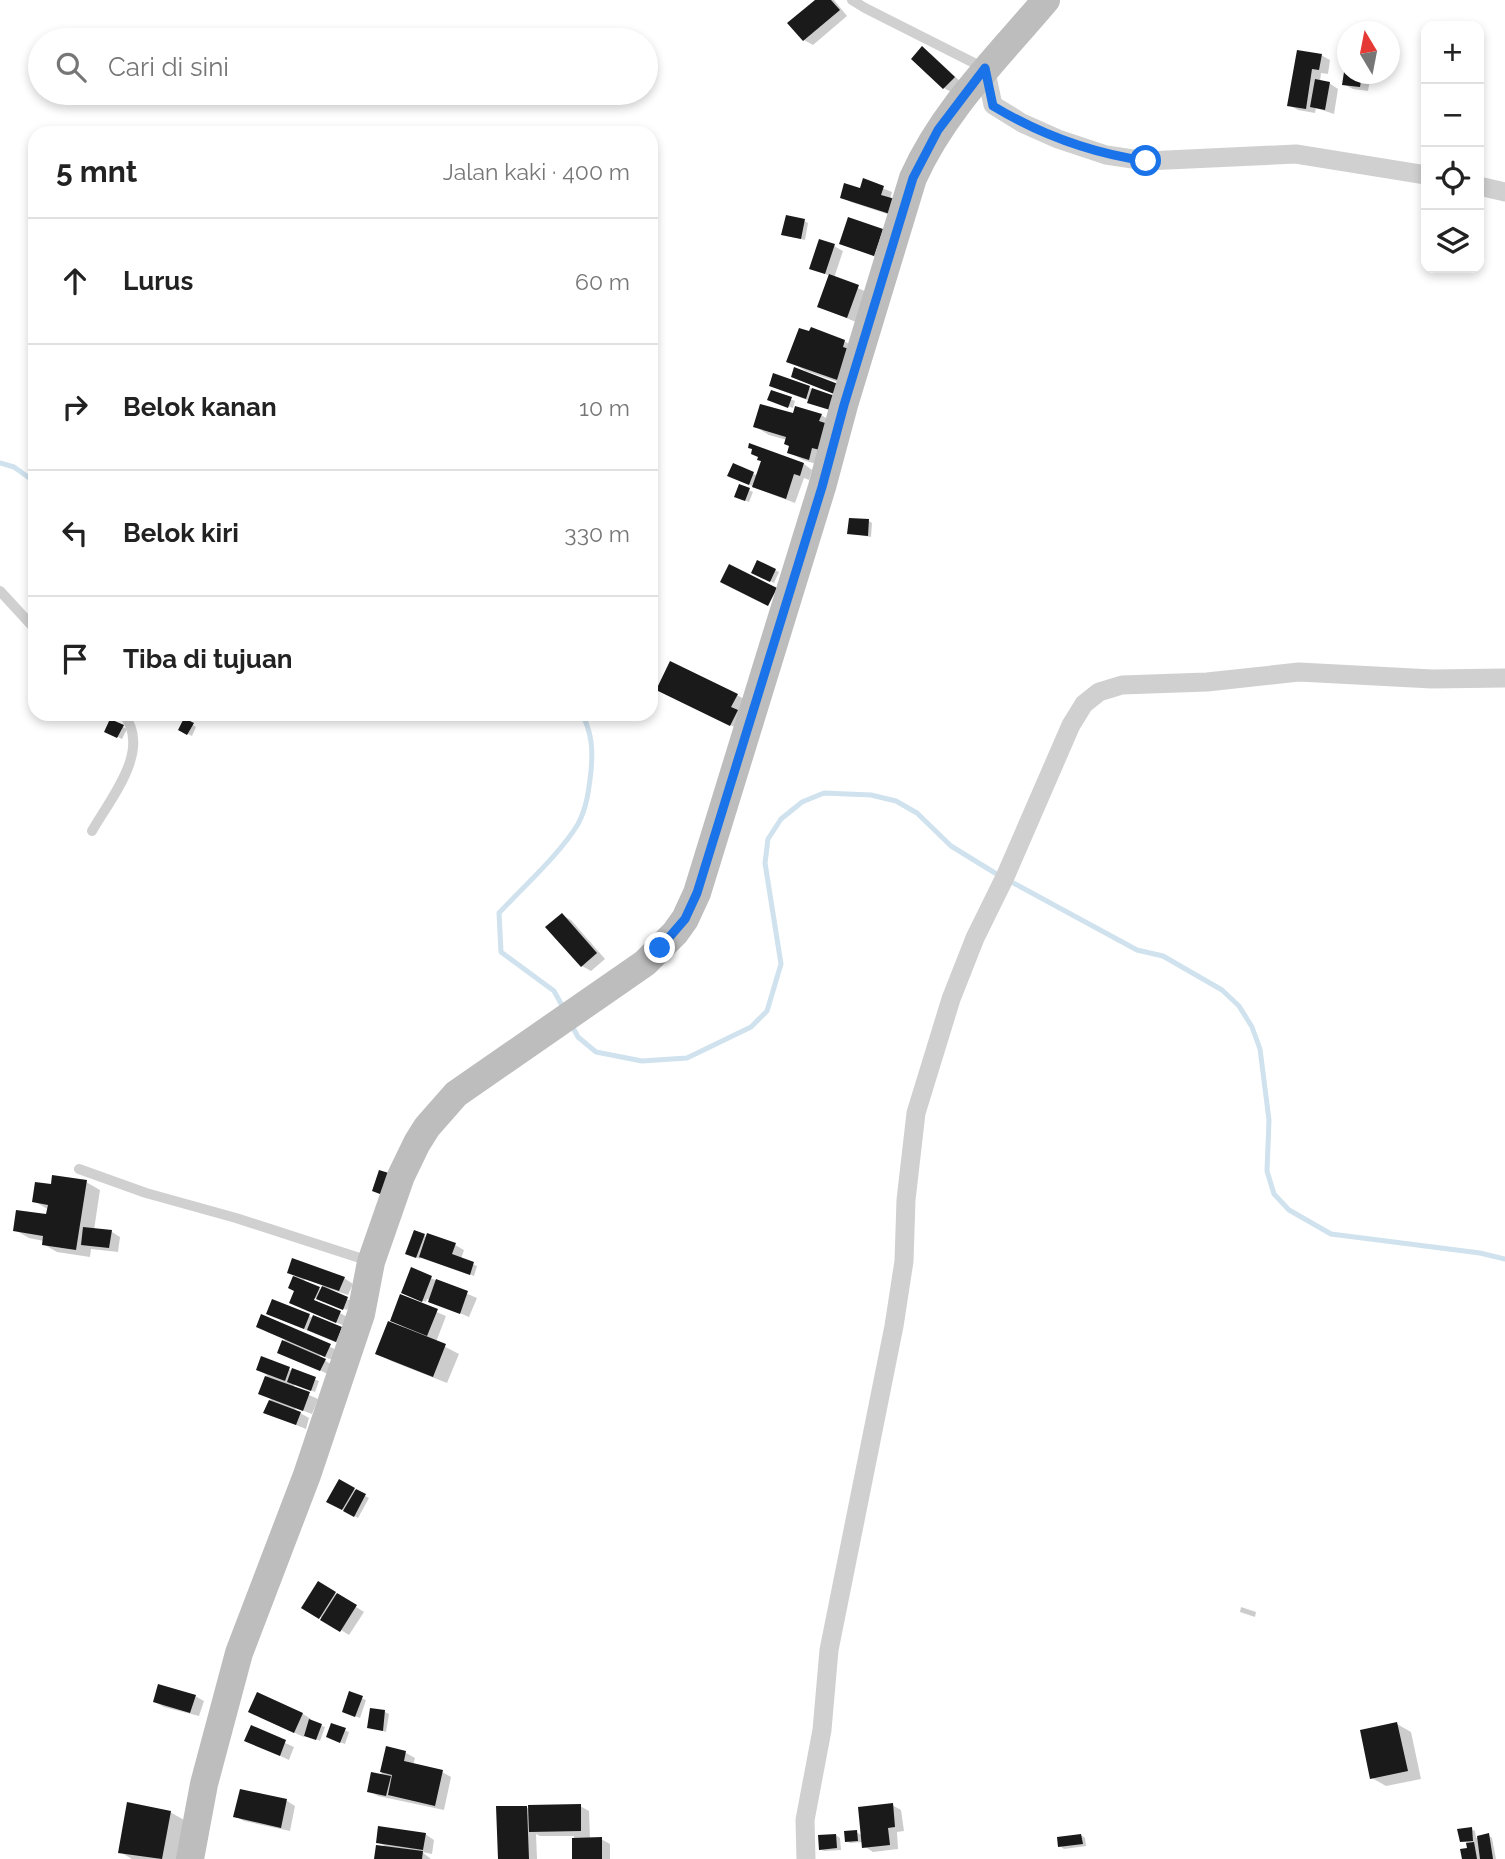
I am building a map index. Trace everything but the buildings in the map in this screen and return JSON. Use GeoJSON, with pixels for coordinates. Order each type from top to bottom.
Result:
{"type":"FeatureCollection","features":[{"type":"Feature","properties":{"kind":"street"},"geometry":{"type":"LineString","coordinates":[[190,1859],[201,1796],[231,1679],[252,1616],[307,1475],[361,1314],[371,1262],[409,1158],[427,1127],[450,1101],[477,1078],[645,962],[675,933],[685,919],[697,893],[737,764],[913,178],[938,130],[985,68],[1046,0]]}},
{"type":"Feature","properties":{"kind":"street"},"geometry":{"type":"LineString","coordinates":[[985,68],[993,106],[1058,139],[1107,155],[1146,161],[1296,154],[1421,174]]}},
{"type":"Feature","properties":{"kind":"street"},"geometry":{"type":"LineString","coordinates":[[1484,187],[1505,192]]}},
{"type":"Feature","properties":{"kind":"street"},"geometry":{"type":"LineString","coordinates":[[806,1859],[806,1820],[822,1730],[830,1650],[894,1326],[904,1261],[906,1200],[916,1112],[951,999],[975,938],[1005,877],[1071,725],[1084,704],[1100,692],[1122,685],[1207,682],[1299,672],[1432,679],[1505,678]]}},
{"type":"Feature","properties":{"kind":"lane"},"geometry":{"type":"LineString","coordinates":[[852,0],[985,68]]}},
{"type":"Feature","properties":{"kind":"lane"},"geometry":{"type":"LineString","coordinates":[[0,591],[28,621]]}},
{"type":"Feature","properties":{"kind":"lane"},"geometry":{"type":"LineString","coordinates":[[92,831],[130,764],[134,739],[128,721]]}},
{"type":"Feature","properties":{"kind":"lane"},"geometry":{"type":"LineString","coordinates":[[79,1169],[146,1194],[236,1218],[371,1262]]}},
{"type":"Feature","properties":{"kind":"waterway"},"geometry":{"type":"LineString","coordinates":[[0,463],[14,467],[28,477]]}},
{"type":"Feature","properties":{"kind":"waterway"},"geometry":{"type":"LineString","coordinates":[[564,1009],[554,991],[501,952],[499,913],[561,847],[581,818],[586,805],[592,756],[590,735],[585,721]]}},
{"type":"Feature","properties":{"kind":"waterway"},"geometry":{"type":"LineString","coordinates":[[571,1024],[578,1037],[596,1052],[642,1061],[687,1058],[751,1027],[767,1011],[781,964],[765,863],[768,839],[781,819],[802,802],[824,793],[871,795],[896,801],[917,813],[951,846],[995,873],[1137,950],[1163,956],[1222,990],[1239,1006],[1252,1027],[1260,1049],[1269,1120],[1267,1171],[1274,1194],[1289,1210],[1331,1234],[1480,1253],[1505,1259]]}},
{"type":"Feature","properties":{"kind":"route"},"geometry":{"type":"LineString","coordinates":[[660,948],[685,919],[697,893],[822,487],[913,178],[938,130],[985,68],[993,106],[1022,123],[1084,149],[1146,161]]}}]}
